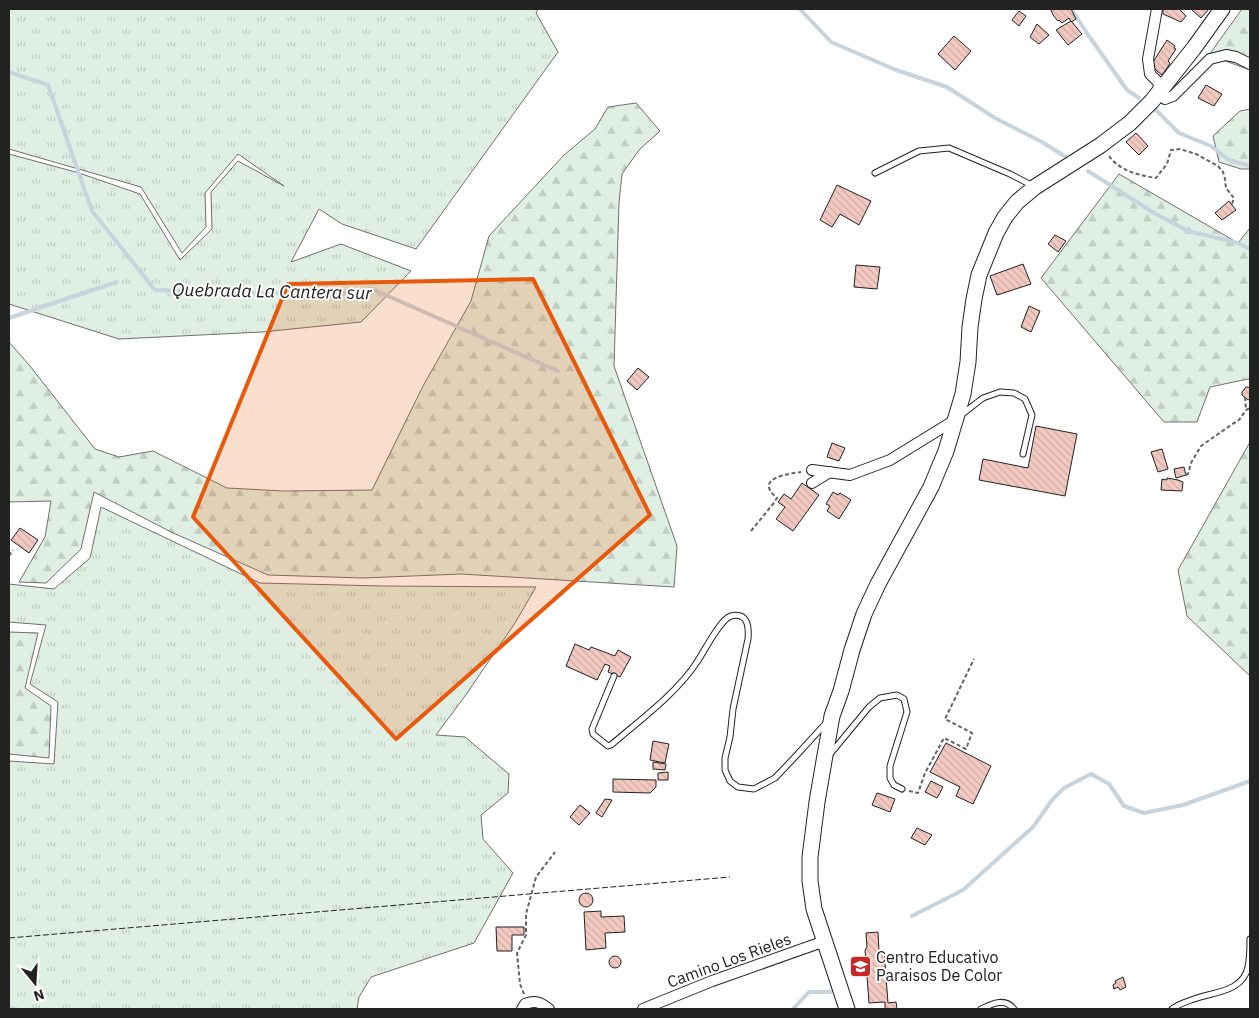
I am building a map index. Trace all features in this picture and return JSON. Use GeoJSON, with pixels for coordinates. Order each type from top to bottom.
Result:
{"type":"FeatureCollection","features":[{"type":"Feature","properties":{"kind":"main road"},"geometry":{"type":"LineString","coordinates":[[847,1009],[814,909],[810,881],[810,857],[817,802],[832,716],[864,614],[878,584],[932,487],[946,451],[962,394],[968,362],[970,327],[979,275],[996,233],[1005,217],[1017,202],[1035,187],[1130,124],[1158,94],[1222,9]]}},
{"type":"Feature","properties":{"kind":"street"},"geometry":{"type":"LineString","coordinates":[[1156,9],[1148,60],[1150,74],[1158,83],[1158,94],[1165,98],[1173,96],[1210,59],[1226,55],[1236,57],[1250,64]]}},
{"type":"Feature","properties":{"kind":"street"},"geometry":{"type":"LineString","coordinates":[[812,470],[850,475],[890,460],[955,420]]}},
{"type":"Feature","properties":{"kind":"street"},"geometry":{"type":"LineString","coordinates":[[812,483],[830,472]]}},
{"type":"Feature","properties":{"kind":"street","name":"Camino Los Rieles"},"geometry":{"type":"LineString","coordinates":[[643,1009],[712,981],[825,941]]}},
{"type":"Feature","properties":{"kind":"street"},"geometry":{"type":"LineString","coordinates":[[525,1006],[532,1001],[542,1003],[548,1009]]}},
{"type":"Feature","properties":{"kind":"lane"},"geometry":{"type":"LineString","coordinates":[[875,173],[919,151],[949,148],[1010,174],[1035,187]]}},
{"type":"Feature","properties":{"kind":"lane"},"geometry":{"type":"LineString","coordinates":[[955,420],[983,398],[1000,392],[1014,393],[1024,399],[1032,415],[1023,454]]}},
{"type":"Feature","properties":{"kind":"lane"},"geometry":{"type":"LineString","coordinates":[[614,676],[592,731],[593,734],[608,746],[612,745],[659,704],[684,679],[698,662],[724,620],[730,616],[743,617],[749,628],[748,638],[725,758],[725,770],[730,781],[738,787],[754,789],[775,778],[832,716]]}},
{"type":"Feature","properties":{"kind":"lane"},"geometry":{"type":"LineString","coordinates":[[824,761],[870,706],[880,698],[897,695],[904,699],[907,712],[890,766],[890,778],[894,785],[902,789]]}},
{"type":"Feature","properties":{"kind":"lane"},"geometry":{"type":"LineString","coordinates":[[1172,1009],[1184,1002],[1229,989],[1238,984],[1244,978],[1248,967],[1250,939]]}},
{"type":"Feature","properties":{"kind":"lane"},"geometry":{"type":"LineString","coordinates":[[981,1009],[996,1002],[1005,1002],[1014,1009]]}},
{"type":"Feature","properties":{"kind":"path"},"geometry":{"type":"LineString","coordinates":[[1101,145],[1115,164],[1140,176],[1156,178],[1167,164],[1171,150],[1180,149],[1196,154],[1218,166],[1223,172],[1226,188],[1234,198],[1232,204]]}},
{"type":"Feature","properties":{"kind":"path"},"geometry":{"type":"LineString","coordinates":[[1246,398],[1246,410]]}},
{"type":"Feature","properties":{"kind":"path"},"geometry":{"type":"LineString","coordinates":[[1186,475],[1200,446],[1239,420],[1246,410],[1250,408]]}},
{"type":"Feature","properties":{"kind":"path"},"geometry":{"type":"LineString","coordinates":[[751,531],[777,498],[769,488],[769,482],[782,475],[812,470]]}},
{"type":"Feature","properties":{"kind":"path"},"geometry":{"type":"LineString","coordinates":[[9,556],[13,550]]}},
{"type":"Feature","properties":{"kind":"path"},"geometry":{"type":"LineString","coordinates":[[902,789],[918,793],[925,773],[944,738],[966,749],[972,733],[945,719],[974,659]]}},
{"type":"Feature","properties":{"kind":"path"},"geometry":{"type":"LineString","coordinates":[[525,1006],[520,984],[517,953],[526,935],[526,914],[536,877],[555,852]]}},
{"type":"Feature","properties":{"kind":"highlighted area"},"geometry":{"type":"Polygon","coordinates":[[[533,279],[650,515],[396,739],[193,517],[288,284],[533,279]]]}},
{"type":"Feature","properties":{"kind":"green space"},"geometry":{"type":"Polygon","coordinates":[[[9,9],[538,9],[536,13],[558,52],[416,249],[342,224],[319,209],[291,262],[341,244],[411,271],[361,322],[262,332],[119,339],[9,304],[9,154],[79,173],[140,194],[180,260],[212,229],[211,192],[238,161],[284,186],[238,154],[205,193],[206,227],[182,253],[141,187],[9,149],[9,9]]]}},
{"type":"Feature","properties":{"kind":"green space"},"geometry":{"type":"Polygon","coordinates":[[[1242,9],[1250,9],[1250,70],[1209,55],[1242,9]]]}},
{"type":"Feature","properties":{"kind":"green space"},"geometry":{"type":"Polygon","coordinates":[[[636,103],[660,131],[639,150],[622,174],[619,203],[614,366],[677,546],[674,587],[461,574],[363,578],[268,575],[171,532],[94,492],[81,549],[46,583],[19,582],[45,537],[51,501],[9,502],[9,342],[95,449],[119,457],[153,451],[227,488],[284,491],[372,490],[423,386],[471,301],[489,236],[564,155],[595,129],[608,107],[636,103]]]}},
{"type":"Feature","properties":{"kind":"green space"},"geometry":{"type":"Polygon","coordinates":[[[1250,109],[1250,169],[1241,169],[1219,162],[1213,136],[1240,111],[1250,109]]]}},
{"type":"Feature","properties":{"kind":"green space"},"geometry":{"type":"Polygon","coordinates":[[[1119,174],[1238,243],[1250,228],[1250,380],[1210,387],[1197,422],[1164,422],[1041,278],[1119,174]]]}},
{"type":"Feature","properties":{"kind":"green space"},"geometry":{"type":"Polygon","coordinates":[[[1250,442],[1250,676],[1187,616],[1178,570],[1250,442]]]}},
{"type":"Feature","properties":{"kind":"green space"},"geometry":{"type":"Polygon","coordinates":[[[101,507],[260,583],[536,587],[515,623],[436,735],[465,737],[509,774],[508,793],[481,815],[483,839],[513,873],[474,943],[371,977],[359,997],[357,1009],[9,1009],[9,761],[54,764],[58,702],[30,684],[46,625],[9,622],[9,584],[54,589],[90,558],[101,507]]]}},
{"type":"Feature","properties":{"kind":"green space"},"geometry":{"type":"Polygon","coordinates":[[[9,632],[38,633],[25,688],[51,706],[49,758],[9,754],[9,632]]]}},
{"type":"Feature","properties":{"kind":"building"},"geometry":{"type":"Polygon","coordinates":[[[1071,9],[1076,19],[1071,22],[1069,18],[1062,23],[1053,15],[1051,10],[1071,9]]]}},
{"type":"Feature","properties":{"kind":"building"},"geometry":{"type":"Polygon","coordinates":[[[1163,9],[1179,9],[1186,16],[1181,22],[1163,14],[1163,9]]]}},
{"type":"Feature","properties":{"kind":"building"},"geometry":{"type":"Polygon","coordinates":[[[1193,9],[1209,9],[1201,18],[1193,9]]]}},
{"type":"Feature","properties":{"kind":"building"},"geometry":{"type":"Polygon","coordinates":[[[1019,11],[1026,16],[1019,26],[1012,20],[1019,11]]]}},
{"type":"Feature","properties":{"kind":"building"},"geometry":{"type":"Polygon","coordinates":[[[1071,21],[1082,34],[1068,45],[1056,30],[1071,21]]]}},
{"type":"Feature","properties":{"kind":"building"},"geometry":{"type":"Polygon","coordinates":[[[1037,24],[1049,35],[1039,44],[1030,37],[1037,24]]]}},
{"type":"Feature","properties":{"kind":"building"},"geometry":{"type":"Polygon","coordinates":[[[954,36],[971,51],[955,70],[938,54],[954,36]]]}},
{"type":"Feature","properties":{"kind":"building"},"geometry":{"type":"Polygon","coordinates":[[[1167,40],[1176,49],[1162,75],[1154,68],[1153,62],[1167,40]]]}},
{"type":"Feature","properties":{"kind":"building"},"geometry":{"type":"Polygon","coordinates":[[[1206,85],[1222,94],[1214,106],[1198,98],[1206,85]]]}},
{"type":"Feature","properties":{"kind":"building"},"geometry":{"type":"Polygon","coordinates":[[[1136,133],[1148,146],[1139,155],[1126,142],[1136,133]]]}},
{"type":"Feature","properties":{"kind":"building"},"geometry":{"type":"Polygon","coordinates":[[[837,185],[871,201],[859,225],[840,214],[832,227],[820,220],[837,185]]]}},
{"type":"Feature","properties":{"kind":"building"},"geometry":{"type":"Polygon","coordinates":[[[1229,201],[1236,210],[1222,220],[1215,213],[1229,201]]]}},
{"type":"Feature","properties":{"kind":"building"},"geometry":{"type":"Polygon","coordinates":[[[1055,235],[1066,241],[1058,252],[1048,244],[1055,235]]]}},
{"type":"Feature","properties":{"kind":"building"},"geometry":{"type":"Polygon","coordinates":[[[1023,264],[1031,284],[997,295],[990,276],[1023,264]]]}},
{"type":"Feature","properties":{"kind":"building"},"geometry":{"type":"Polygon","coordinates":[[[856,265],[880,267],[877,289],[854,287],[856,265]]]}},
{"type":"Feature","properties":{"kind":"building"},"geometry":{"type":"Polygon","coordinates":[[[1029,306],[1040,311],[1031,332],[1021,327],[1029,306]]]}},
{"type":"Feature","properties":{"kind":"building"},"geometry":{"type":"Polygon","coordinates":[[[638,368],[649,377],[637,390],[627,381],[638,368]]]}},
{"type":"Feature","properties":{"kind":"building"},"geometry":{"type":"Polygon","coordinates":[[[1246,387],[1250,389],[1250,399],[1248,400],[1242,395],[1246,387]]]}},
{"type":"Feature","properties":{"kind":"building"},"geometry":{"type":"Polygon","coordinates":[[[1036,426],[1077,434],[1065,496],[979,480],[983,459],[1028,468],[1036,426]]]}},
{"type":"Feature","properties":{"kind":"building"},"geometry":{"type":"Polygon","coordinates":[[[832,443],[845,448],[839,461],[827,457],[832,443]]]}},
{"type":"Feature","properties":{"kind":"building"},"geometry":{"type":"Polygon","coordinates":[[[1162,449],[1168,469],[1158,472],[1151,452],[1162,449]]]}},
{"type":"Feature","properties":{"kind":"building"},"geometry":{"type":"Polygon","coordinates":[[[1184,467],[1186,475],[1176,478],[1174,469],[1184,467]]]}},
{"type":"Feature","properties":{"kind":"building"},"geometry":{"type":"Polygon","coordinates":[[[1167,478],[1183,482],[1182,491],[1161,490],[1162,479],[1167,480],[1167,478]]]}},
{"type":"Feature","properties":{"kind":"building"},"geometry":{"type":"Polygon","coordinates":[[[802,483],[819,495],[793,531],[776,519],[785,507],[778,502],[784,494],[791,499],[802,483]]]}},
{"type":"Feature","properties":{"kind":"building"},"geometry":{"type":"Polygon","coordinates":[[[833,492],[838,495],[840,493],[851,500],[839,519],[827,511],[830,506],[826,504],[833,492]]]}},
{"type":"Feature","properties":{"kind":"building"},"geometry":{"type":"Polygon","coordinates":[[[20,528],[38,540],[29,553],[11,540],[20,528]]]}},
{"type":"Feature","properties":{"kind":"building"},"geometry":{"type":"Polygon","coordinates":[[[575,644],[589,650],[591,647],[615,656],[618,650],[631,657],[620,677],[608,672],[610,666],[605,664],[597,680],[566,666],[575,644]]]}},
{"type":"Feature","properties":{"kind":"building"},"geometry":{"type":"Polygon","coordinates":[[[653,741],[669,744],[665,763],[650,760],[653,741]]]}},
{"type":"Feature","properties":{"kind":"building"},"geometry":{"type":"Polygon","coordinates":[[[946,743],[991,766],[973,804],[956,796],[960,787],[930,772],[946,743]]]}},
{"type":"Feature","properties":{"kind":"building"},"geometry":{"type":"Polygon","coordinates":[[[653,762],[666,764],[665,770],[653,769],[653,762]]]}},
{"type":"Feature","properties":{"kind":"building"},"geometry":{"type":"Polygon","coordinates":[[[668,772],[668,780],[658,780],[658,773],[668,772]]]}},
{"type":"Feature","properties":{"kind":"building"},"geometry":{"type":"Polygon","coordinates":[[[613,779],[656,780],[656,787],[650,793],[613,792],[613,779]]]}},
{"type":"Feature","properties":{"kind":"building"},"geometry":{"type":"Polygon","coordinates":[[[931,781],[943,787],[937,798],[925,792],[931,781]]]}},
{"type":"Feature","properties":{"kind":"building"},"geometry":{"type":"Polygon","coordinates":[[[877,793],[895,799],[890,812],[872,805],[877,793]]]}},
{"type":"Feature","properties":{"kind":"building"},"geometry":{"type":"Polygon","coordinates":[[[605,799],[612,800],[602,817],[596,813],[605,799]]]}},
{"type":"Feature","properties":{"kind":"building"},"geometry":{"type":"Polygon","coordinates":[[[580,805],[590,813],[579,825],[570,817],[580,805]]]}},
{"type":"Feature","properties":{"kind":"building"},"geometry":{"type":"Polygon","coordinates":[[[917,828],[932,835],[925,845],[911,838],[917,828]]]}},
{"type":"Feature","properties":{"kind":"building"},"geometry":{"type":"Polygon","coordinates":[[[583,893],[589,893],[593,900],[589,907],[583,907],[579,903],[579,897],[583,893]]]}},
{"type":"Feature","properties":{"kind":"building"},"geometry":{"type":"Polygon","coordinates":[[[601,911],[601,917],[624,916],[625,932],[605,933],[606,948],[586,950],[584,912],[601,911]]]}},
{"type":"Feature","properties":{"kind":"building"},"geometry":{"type":"Polygon","coordinates":[[[496,927],[524,927],[524,935],[512,935],[512,951],[497,951],[496,927]]]}},
{"type":"Feature","properties":{"kind":"building"},"geometry":{"type":"Polygon","coordinates":[[[878,932],[879,951],[884,950],[888,1003],[896,1002],[897,1009],[885,1009],[885,1002],[869,1003],[865,950],[867,947],[866,933],[878,932]]]}},
{"type":"Feature","properties":{"kind":"building"},"geometry":{"type":"Polygon","coordinates":[[[613,956],[617,956],[621,962],[617,968],[613,968],[609,964],[609,960],[613,956]]]}},
{"type":"Feature","properties":{"kind":"building"},"geometry":{"type":"Polygon","coordinates":[[[1123,977],[1126,987],[1120,990],[1118,987],[1114,989],[1115,981],[1123,977]]]}},
{"type":"Feature","properties":{"kind":"waterway"},"geometry":{"type":"LineString","coordinates":[[800,9],[831,42],[896,70],[947,87],[995,118],[1042,142],[1069,159]]}},
{"type":"Feature","properties":{"kind":"waterway"},"geometry":{"type":"LineString","coordinates":[[1071,9],[1127,90],[1139,98]]}},
{"type":"Feature","properties":{"kind":"waterway","name":"Quebrada La Cantera sur"},"geometry":{"type":"LineString","coordinates":[[9,72],[48,85],[92,211],[155,290],[332,295],[372,289],[558,371]]}},
{"type":"Feature","properties":{"kind":"waterway"},"geometry":{"type":"LineString","coordinates":[[1156,110],[1179,133],[1211,146],[1229,160],[1250,166]]}},
{"type":"Feature","properties":{"kind":"waterway"},"geometry":{"type":"LineString","coordinates":[[1088,171],[1154,213],[1188,231],[1238,243],[1250,249]]}},
{"type":"Feature","properties":{"kind":"waterway"},"geometry":{"type":"LineString","coordinates":[[9,318],[117,282]]}},
{"type":"Feature","properties":{"kind":"waterway"},"geometry":{"type":"LineString","coordinates":[[912,916],[963,890],[1033,827],[1052,800],[1064,788],[1091,774],[1109,784],[1124,806],[1144,813],[1183,805],[1250,781]]}},
{"type":"Feature","properties":{"kind":"waterway"},"geometry":{"type":"LineString","coordinates":[[793,1009],[809,992],[830,992]]}},
{"type":"Feature","properties":{"kind":"waterway"},"geometry":{"type":"LineString","coordinates":[[9,1008],[16,1009]]}},
{"type":"Feature","properties":{"kind":"fence"},"geometry":{"type":"LineString","coordinates":[[9,938],[730,877]]}},
{"type":"Feature","properties":{"kind":"place","name":"Centro Educativo Paraisos De Color"},"geometry":{"type":"Point","coordinates":[860,966]}}]}
